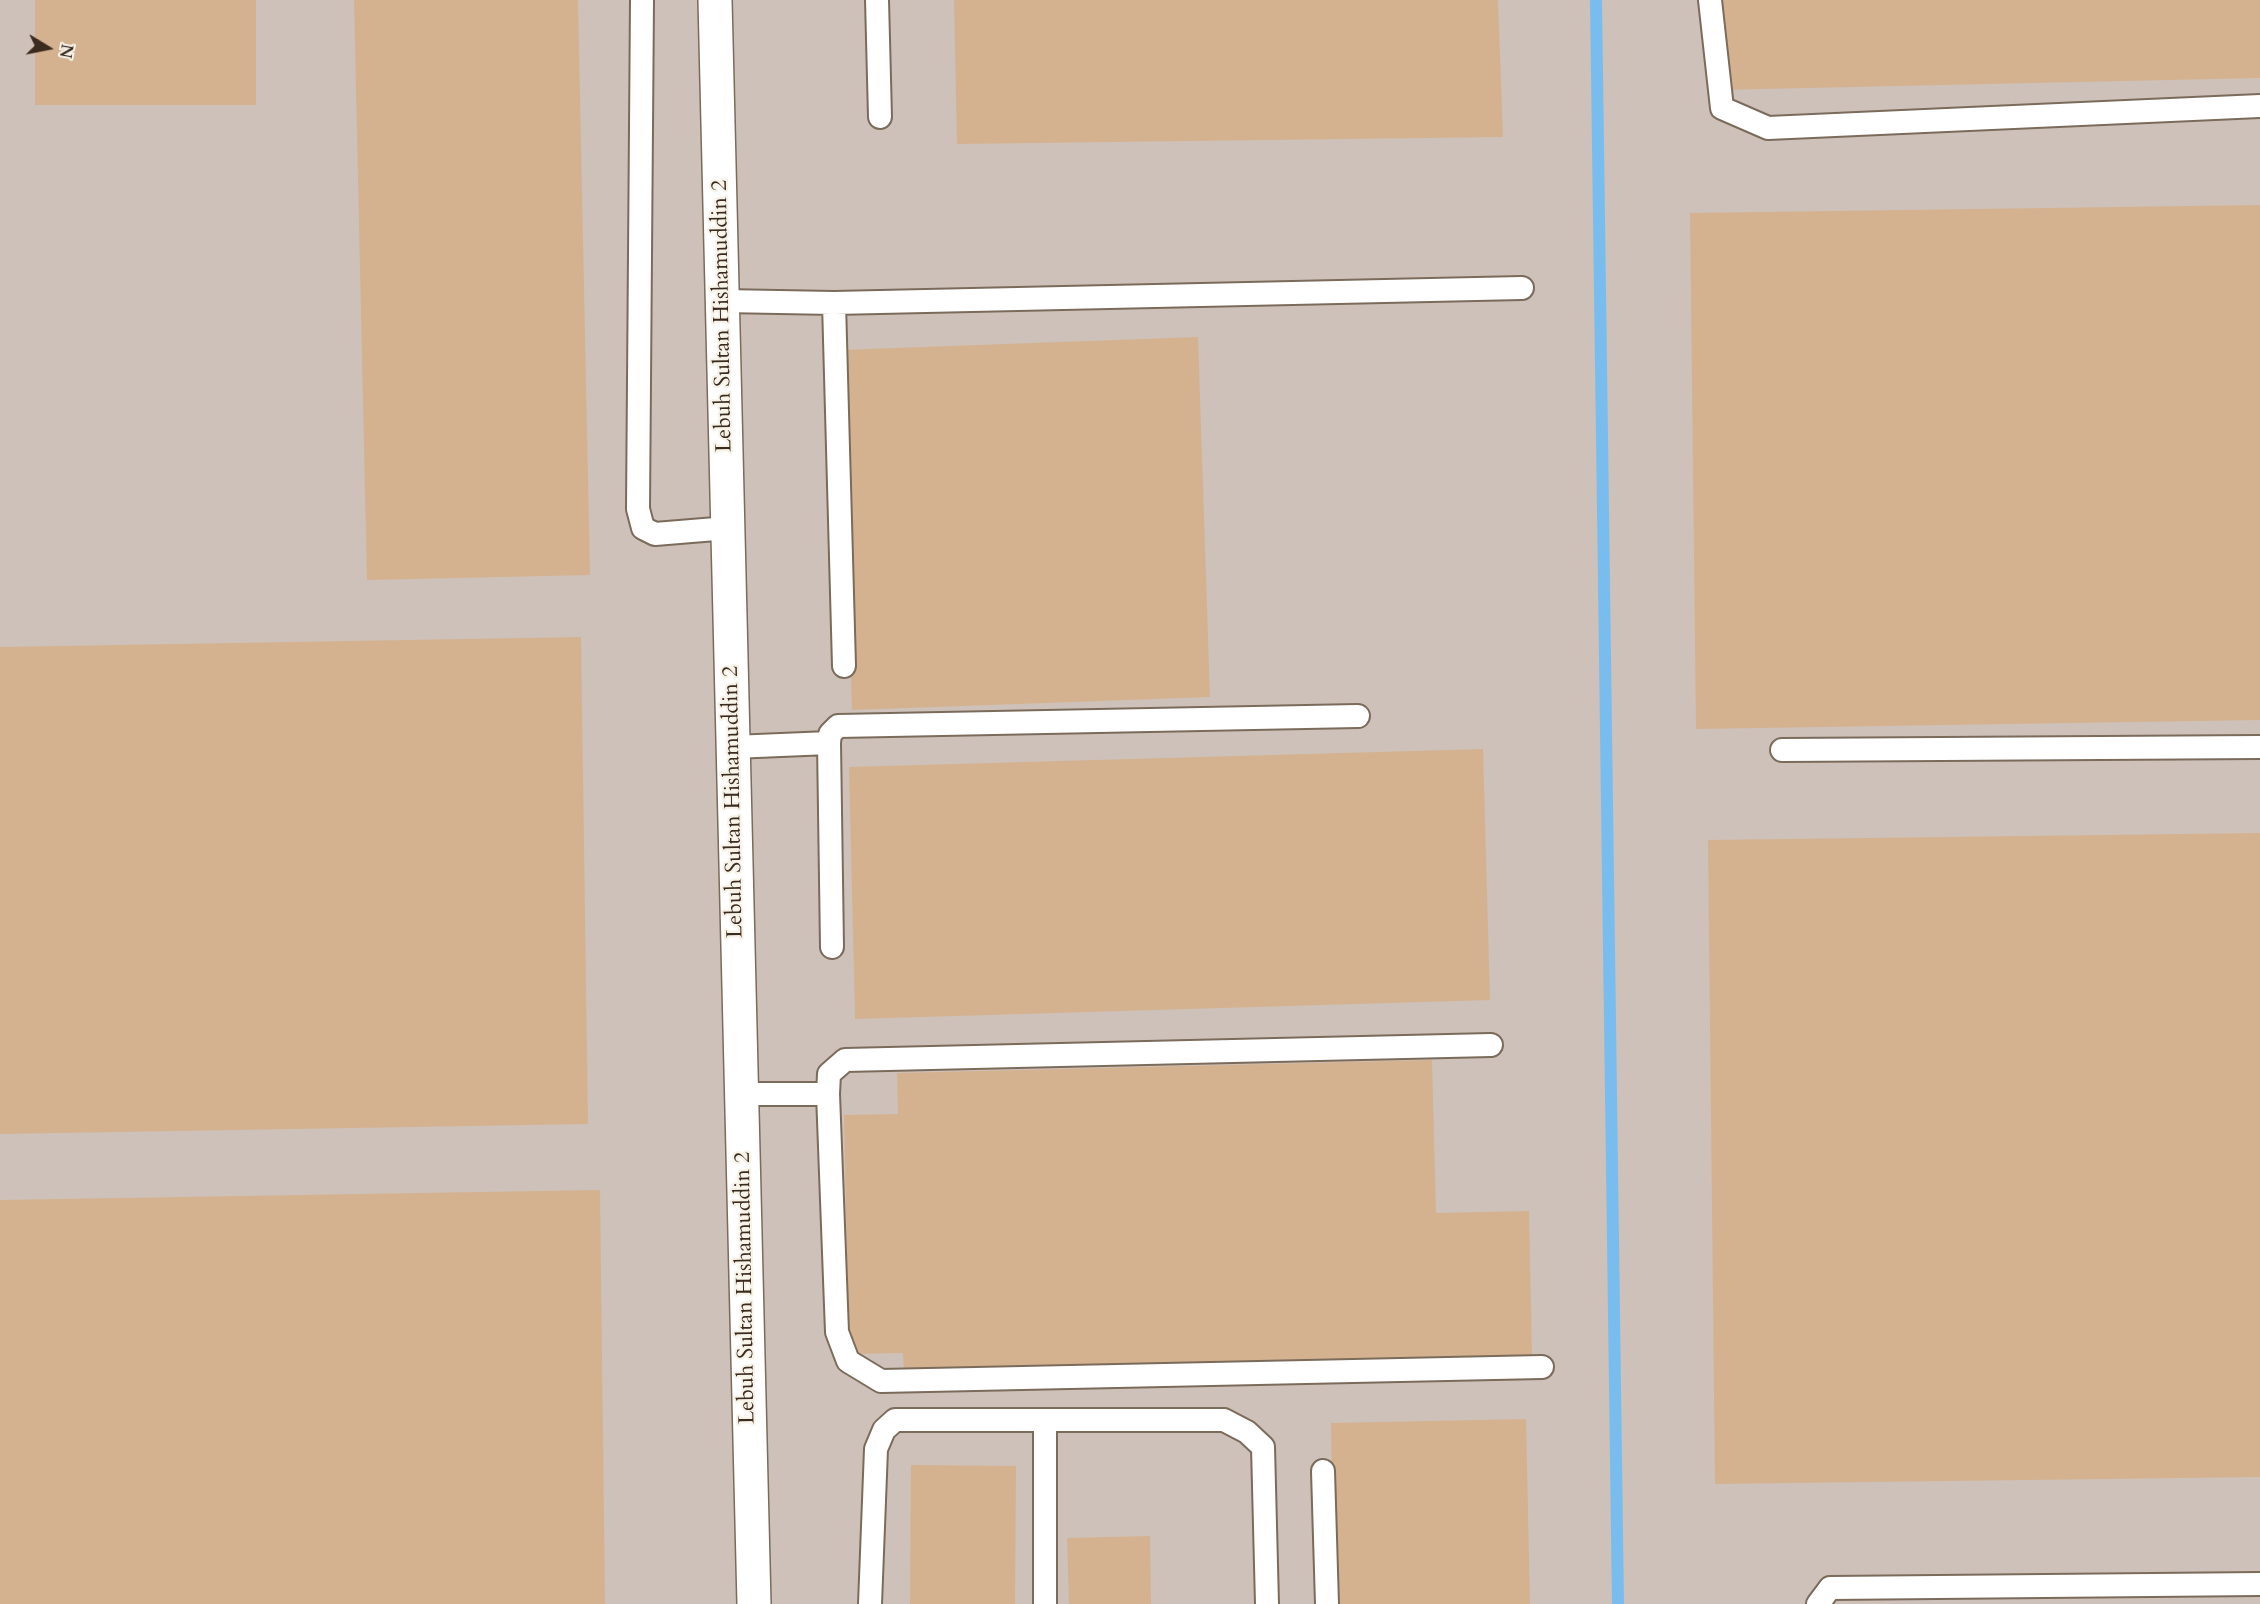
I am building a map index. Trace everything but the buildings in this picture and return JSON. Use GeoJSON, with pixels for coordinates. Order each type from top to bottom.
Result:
{"type":"FeatureCollection","features":[{"type":"Feature","properties":{"kind":"street","name":"Lebuh Sultan Hishamuddin 2"},"geometry":{"type":"LineString","coordinates":[[715,0],[754,1604]]}},
{"type":"Feature","properties":{"kind":"lane"},"geometry":{"type":"LineString","coordinates":[[642,0],[638,509],[643,528],[655,534],[728,528]]}},
{"type":"Feature","properties":{"kind":"lane"},"geometry":{"type":"LineString","coordinates":[[877,0],[880,117]]}},
{"type":"Feature","properties":{"kind":"lane"},"geometry":{"type":"LineString","coordinates":[[1710,0],[1722,108],[1768,128],[2260,106]]}},
{"type":"Feature","properties":{"kind":"lane"},"geometry":{"type":"LineString","coordinates":[[723,301],[834,303],[1522,288]]}},
{"type":"Feature","properties":{"kind":"lane"},"geometry":{"type":"LineString","coordinates":[[834,303],[844,666]]}},
{"type":"Feature","properties":{"kind":"lane"},"geometry":{"type":"LineString","coordinates":[[832,947],[829,743],[830,734],[838,726],[1358,716]]}},
{"type":"Feature","properties":{"kind":"lane"},"geometry":{"type":"LineString","coordinates":[[733,747],[829,743]]}},
{"type":"Feature","properties":{"kind":"lane"},"geometry":{"type":"LineString","coordinates":[[1782,750],[2260,747]]}},
{"type":"Feature","properties":{"kind":"lane"},"geometry":{"type":"LineString","coordinates":[[1491,1045],[845,1060],[829,1074],[828,1094],[837,1332],[848,1361],[882,1381],[1542,1367]]}},
{"type":"Feature","properties":{"kind":"lane"},"geometry":{"type":"LineString","coordinates":[[741,1094],[828,1094]]}},
{"type":"Feature","properties":{"kind":"lane"},"geometry":{"type":"LineString","coordinates":[[870,1604],[876,1449],[884,1430],[896,1420],[1224,1420],[1247,1432],[1263,1447],[1267,1604]]}},
{"type":"Feature","properties":{"kind":"lane"},"geometry":{"type":"LineString","coordinates":[[1045,1420],[1045,1604]]}},
{"type":"Feature","properties":{"kind":"lane"},"geometry":{"type":"LineString","coordinates":[[1323,1471],[1326,1604]]}},
{"type":"Feature","properties":{"kind":"lane"},"geometry":{"type":"LineString","coordinates":[[1818,1604],[1830,1588],[2260,1584]]}},
{"type":"Feature","properties":{"kind":"shaded area"},"geometry":{"type":"Polygon","coordinates":[[[0,0],[2260,0],[2260,1604],[0,1604],[0,0]]]}},
{"type":"Feature","properties":{"kind":"waterway"},"geometry":{"type":"LineString","coordinates":[[1596,0],[1618,1604]]}}]}
